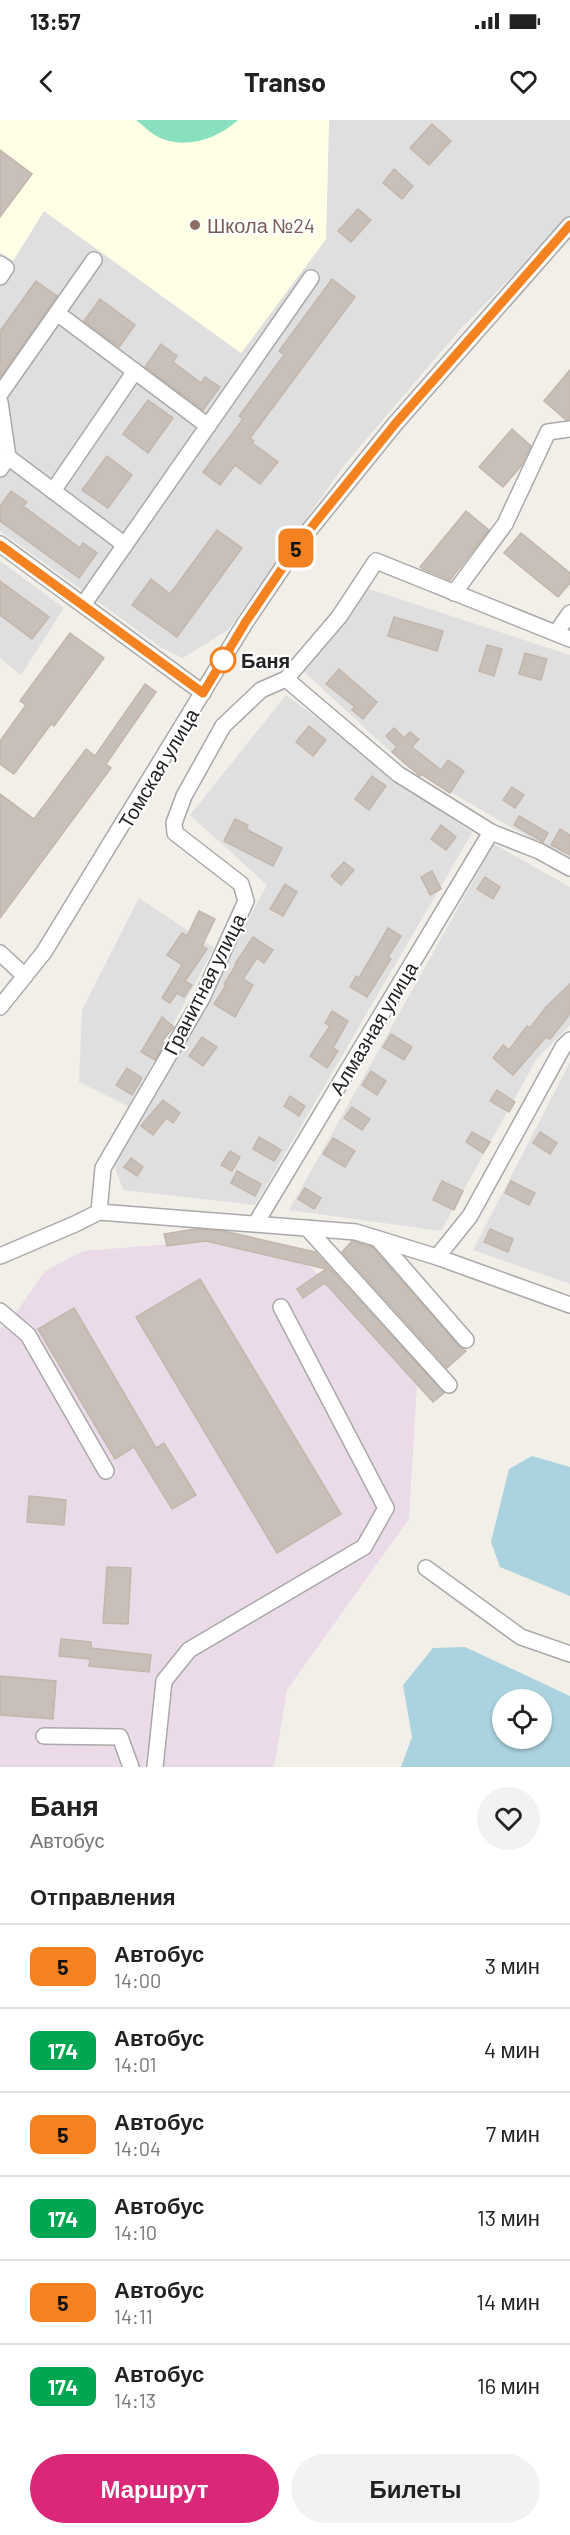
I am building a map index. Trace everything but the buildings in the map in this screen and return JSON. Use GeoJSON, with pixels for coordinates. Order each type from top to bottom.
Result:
{"type":"FeatureCollection","features":[{"type":"Feature","properties":{"kind":"street","name":"Томская улица"},"geometry":{"type":"LineString","coordinates":[[0,1007],[44,952],[245,623],[302,539],[395,424],[570,225]]}},
{"type":"Feature","properties":{"kind":"street"},"geometry":{"type":"LineString","coordinates":[[0,394],[94,260]]}},
{"type":"Feature","properties":{"kind":"street"},"geometry":{"type":"LineString","coordinates":[[0,264],[6,268],[0,277]]}},
{"type":"Feature","properties":{"kind":"street"},"geometry":{"type":"LineString","coordinates":[[83,605],[310,278]]}},
{"type":"Feature","properties":{"kind":"street"},"geometry":{"type":"LineString","coordinates":[[57,313],[208,426]]}},
{"type":"Feature","properties":{"kind":"street"},"geometry":{"type":"LineString","coordinates":[[53,491],[135,371]]}},
{"type":"Feature","properties":{"kind":"street"},"geometry":{"type":"LineString","coordinates":[[0,402],[4,463],[53,491],[125,545]]}},
{"type":"Feature","properties":{"kind":"street"},"geometry":{"type":"LineString","coordinates":[[570,429],[548,432],[505,524],[454,592],[563,636],[570,614]]}},
{"type":"Feature","properties":{"kind":"street"},"geometry":{"type":"LineString","coordinates":[[0,544],[203,693]]}},
{"type":"Feature","properties":{"kind":"street","name":"Гранитная улица"},"geometry":{"type":"LineString","coordinates":[[99,1212],[103,1168],[202,998],[246,901],[241,884],[175,833],[174,823],[184,796],[223,726],[261,690],[286,679],[339,617],[376,561],[454,592]]}},
{"type":"Feature","properties":{"kind":"street"},"geometry":{"type":"LineString","coordinates":[[286,679],[398,774],[491,832],[539,851],[570,868]]}},
{"type":"Feature","properties":{"kind":"street","name":"Алмазная улица"},"geometry":{"type":"LineString","coordinates":[[256,1223],[491,832]]}},
{"type":"Feature","properties":{"kind":"street"},"geometry":{"type":"LineString","coordinates":[[0,953],[25,976]]}},
{"type":"Feature","properties":{"kind":"street"},"geometry":{"type":"LineString","coordinates":[[437,1257],[470,1216],[563,1047],[570,1040]]}},
{"type":"Feature","properties":{"kind":"street"},"geometry":{"type":"LineString","coordinates":[[0,1256],[99,1212],[256,1223],[356,1232],[437,1257],[570,1305]]}},
{"type":"Feature","properties":{"kind":"street"},"geometry":{"type":"LineString","coordinates":[[307,1228],[449,1385]]}},
{"type":"Feature","properties":{"kind":"street"},"geometry":{"type":"LineString","coordinates":[[378,1239],[466,1340]]}},
{"type":"Feature","properties":{"kind":"street"},"geometry":{"type":"LineString","coordinates":[[155,1767],[164,1681],[189,1650],[364,1547],[386,1508],[281,1307]]}},
{"type":"Feature","properties":{"kind":"street"},"geometry":{"type":"LineString","coordinates":[[0,1311],[28,1335],[106,1471]]}},
{"type":"Feature","properties":{"kind":"street"},"geometry":{"type":"LineString","coordinates":[[426,1568],[521,1637],[570,1654]]}},
{"type":"Feature","properties":{"kind":"street"},"geometry":{"type":"LineString","coordinates":[[44,1736],[120,1737],[131,1767]]}},
{"type":"Feature","properties":{"kind":"shaded area","name":"Школа №24"},"geometry":{"type":"Polygon","coordinates":[[[0,120],[329,120],[326,239],[241,353],[44,211],[13,261],[0,252],[0,120]]]}},
{"type":"Feature","properties":{"kind":"shaded area"},"geometry":{"type":"Polygon","coordinates":[[[329,120],[570,120],[570,216],[457,333],[345,464],[228,630],[183,658],[162,648],[0,531],[0,252],[13,260],[44,211],[241,353],[326,239],[329,120]]]}},
{"type":"Feature","properties":{"kind":"shaded area"},"geometry":{"type":"Polygon","coordinates":[[[0,561],[64,608],[21,675],[0,658],[0,561]]]}},
{"type":"Feature","properties":{"kind":"shaded area"},"geometry":{"type":"Polygon","coordinates":[[[366,588],[570,655],[570,861],[407,767],[302,670],[366,588]]]}},
{"type":"Feature","properties":{"kind":"shaded area"},"geometry":{"type":"Polygon","coordinates":[[[286,695],[472,833],[255,1205],[123,1190],[114,1165],[267,885],[190,815],[286,695]]]}},
{"type":"Feature","properties":{"kind":"shaded area"},"geometry":{"type":"Polygon","coordinates":[[[494,844],[570,887],[570,1025],[536,1060],[441,1231],[289,1210],[494,844]]]}},
{"type":"Feature","properties":{"kind":"shaded area"},"geometry":{"type":"Polygon","coordinates":[[[139,898],[214,948],[129,1107],[79,1082],[82,1010],[139,898]]]}},
{"type":"Feature","properties":{"kind":"shaded area"},"geometry":{"type":"Polygon","coordinates":[[[570,1062],[570,1284],[473,1250],[570,1062]]]}},
{"type":"Feature","properties":{"kind":"shaded area"},"geometry":{"type":"Polygon","coordinates":[[[206,1241],[309,1265],[417,1383],[409,1519],[287,1690],[274,1767],[0,1767],[0,1327],[6,1327],[45,1271],[83,1251],[206,1241]]]}},
{"type":"Feature","properties":{"kind":"green space"},"geometry":{"type":"Polygon","coordinates":[[[136,120],[238,120],[212,137],[183,143],[159,138],[136,120]]]}},
{"type":"Feature","properties":{"kind":"water"},"geometry":{"type":"Polygon","coordinates":[[[532,1456],[570,1467],[570,1596],[500,1567],[491,1542],[509,1469],[532,1456]]]}},
{"type":"Feature","properties":{"kind":"water"},"geometry":{"type":"Polygon","coordinates":[[[465,1647],[570,1696],[570,1767],[401,1767],[412,1737],[403,1685],[433,1648],[465,1647]]]}},
{"type":"Feature","properties":{"kind":"bus line","name":"5"},"geometry":{"type":"LineString","coordinates":[[0,545],[203,693],[270,584],[302,539],[395,424],[570,225]]}},
{"type":"Feature","properties":{"kind":"place","name":"Школа №24"},"geometry":{"type":"Point","coordinates":[195,225]}},
{"type":"Feature","properties":{"kind":"place","name":"Баня"},"geometry":{"type":"Point","coordinates":[223,660]}}]}
